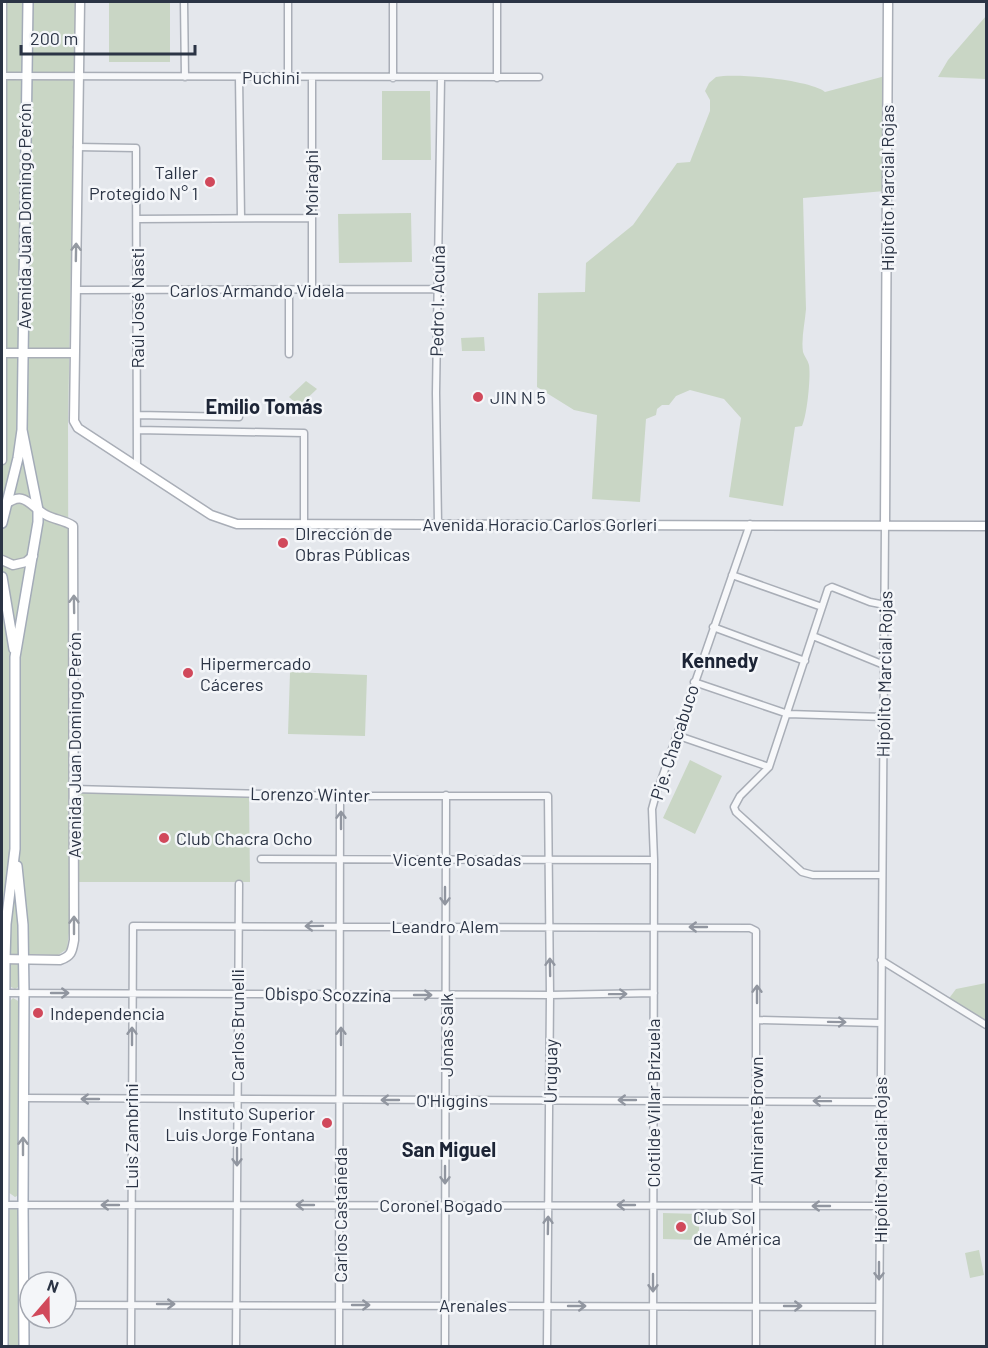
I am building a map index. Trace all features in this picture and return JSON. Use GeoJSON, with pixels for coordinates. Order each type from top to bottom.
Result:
{"type":"FeatureCollection","features":[{"type":"Feature","properties":{"kind":"main road","name":"Avenida Juan Domingo Perón"},"geometry":{"type":"LineString","coordinates":[[2,2],[2,460]]}},
{"type":"Feature","properties":{"kind":"main road","name":"Avenida Juan Domingo Perón"},"geometry":{"type":"LineString","coordinates":[[2,523],[4,506],[18,458],[22,430],[25,76],[28,2]]}},
{"type":"Feature","properties":{"kind":"main road"},"geometry":{"type":"LineString","coordinates":[[2,353],[74,353],[81,2]]}},
{"type":"Feature","properties":{"kind":"main road","name":"Hipólito Marcial Rojas"},"geometry":{"type":"LineString","coordinates":[[885,525],[888,2]]}},
{"type":"Feature","properties":{"kind":"main road","name":"Avenida Horacio Carlos Gorleri"},"geometry":{"type":"LineString","coordinates":[[74,353],[72,413],[78,428],[212,515],[237,524],[987,526]]}},
{"type":"Feature","properties":{"kind":"main road","name":"Avenida Juan Domingo Perón"},"geometry":{"type":"LineString","coordinates":[[15,657],[33,556],[38,510],[22,430]]}},
{"type":"Feature","properties":{"kind":"main road"},"geometry":{"type":"LineString","coordinates":[[4,506],[13,499],[25,500],[38,510]]}},
{"type":"Feature","properties":{"kind":"main road","name":"Avenida Juan Domingo Perón"},"geometry":{"type":"LineString","coordinates":[[23,959],[60,960],[72,953],[74,940],[74,526],[38,510]]}},
{"type":"Feature","properties":{"kind":"main road"},"geometry":{"type":"LineString","coordinates":[[2,560],[13,565],[26,562],[33,556]]}},
{"type":"Feature","properties":{"kind":"main road","name":"Avenida Juan Domingo Perón"},"geometry":{"type":"LineString","coordinates":[[2,577],[15,657],[15,849],[23,926],[22,1204],[25,1270]]}},
{"type":"Feature","properties":{"kind":"main road","name":"Avenida Juan Domingo Perón"},"geometry":{"type":"LineString","coordinates":[[3,1347],[3,959],[15,849]]}},
{"type":"Feature","properties":{"kind":"main road"},"geometry":{"type":"LineString","coordinates":[[3,959],[23,959]]}},
{"type":"Feature","properties":{"kind":"main road","name":"Avenida Juan Domingo Perón"},"geometry":{"type":"LineString","coordinates":[[24,1347],[25,1330]]}},
{"type":"Feature","properties":{"kind":"street"},"geometry":{"type":"LineString","coordinates":[[184,2],[185,77]]}},
{"type":"Feature","properties":{"kind":"street"},"geometry":{"type":"LineString","coordinates":[[288,2],[288,77]]}},
{"type":"Feature","properties":{"kind":"street"},"geometry":{"type":"LineString","coordinates":[[393,2],[393,78]]}},
{"type":"Feature","properties":{"kind":"street"},"geometry":{"type":"LineString","coordinates":[[497,2],[497,78]]}},
{"type":"Feature","properties":{"kind":"street","name":"Puchini"},"geometry":{"type":"LineString","coordinates":[[2,76],[539,78]]}},
{"type":"Feature","properties":{"kind":"street"},"geometry":{"type":"LineString","coordinates":[[239,77],[241,219]]}},
{"type":"Feature","properties":{"kind":"street","name":"Moiraghi"},"geometry":{"type":"LineString","coordinates":[[312,77],[312,290]]}},
{"type":"Feature","properties":{"kind":"street","name":"Pedro I. Acuña"},"geometry":{"type":"LineString","coordinates":[[438,524],[436,393],[441,78]]}},
{"type":"Feature","properties":{"kind":"street","name":"Raúl José Nasti"},"geometry":{"type":"LineString","coordinates":[[77,147],[136,147],[137,468]]}},
{"type":"Feature","properties":{"kind":"street"},"geometry":{"type":"LineString","coordinates":[[137,219],[311,218]]}},
{"type":"Feature","properties":{"kind":"street","name":"Carlos Armando Videla"},"geometry":{"type":"LineString","coordinates":[[76,290],[438,289]]}},
{"type":"Feature","properties":{"kind":"street"},"geometry":{"type":"LineString","coordinates":[[289,290],[289,354]]}},
{"type":"Feature","properties":{"kind":"street"},"geometry":{"type":"LineString","coordinates":[[137,415],[239,417]]}},
{"type":"Feature","properties":{"kind":"street"},"geometry":{"type":"LineString","coordinates":[[137,430],[304,433],[304,524]]}},
{"type":"Feature","properties":{"kind":"street","name":"Pje. Chacabuco"},"geometry":{"type":"LineString","coordinates":[[654,860],[652,809],[750,524]]}},
{"type":"Feature","properties":{"kind":"street","name":"Hipólito Marcial Rojas"},"geometry":{"type":"LineString","coordinates":[[879,1347],[885,525]]}},
{"type":"Feature","properties":{"kind":"street"},"geometry":{"type":"LineString","coordinates":[[732,575],[822,607]]}},
{"type":"Feature","properties":{"kind":"street"},"geometry":{"type":"LineString","coordinates":[[882,875],[813,875],[802,872],[736,812],[734,807],[740,796],[770,767],[830,587],[870,602],[885,604]]}},
{"type":"Feature","properties":{"kind":"street"},"geometry":{"type":"LineString","coordinates":[[713,627],[805,661]]}},
{"type":"Feature","properties":{"kind":"street"},"geometry":{"type":"LineString","coordinates":[[813,636],[884,665]]}},
{"type":"Feature","properties":{"kind":"street"},"geometry":{"type":"LineString","coordinates":[[694,682],[788,714],[884,717]]}},
{"type":"Feature","properties":{"kind":"street"},"geometry":{"type":"LineString","coordinates":[[676,735],[770,767]]}},
{"type":"Feature","properties":{"kind":"street","name":"Lorenzo Winter"},"geometry":{"type":"LineString","coordinates":[[73,789],[340,796],[548,796]]}},
{"type":"Feature","properties":{"kind":"street","name":"Jonas Salk"},"geometry":{"type":"LineString","coordinates":[[445,1347],[446,795]]}},
{"type":"Feature","properties":{"kind":"street","name":"Carlos Castañeda"},"geometry":{"type":"LineString","coordinates":[[339,1347],[340,796]]}},
{"type":"Feature","properties":{"kind":"street","name":"Uruguay"},"geometry":{"type":"LineString","coordinates":[[547,1347],[550,995],[548,796]]}},
{"type":"Feature","properties":{"kind":"street","name":"Vicente Posadas"},"geometry":{"type":"LineString","coordinates":[[261,859],[654,860]]}},
{"type":"Feature","properties":{"kind":"street","name":"Clotilde Villar Brizuela"},"geometry":{"type":"LineString","coordinates":[[653,1347],[654,860]]}},
{"type":"Feature","properties":{"kind":"street","name":"Carlos Brunelli"},"geometry":{"type":"LineString","coordinates":[[236,1347],[239,884]]}},
{"type":"Feature","properties":{"kind":"street","name":"Leandro Alem"},"geometry":{"type":"LineString","coordinates":[[133,926],[550,926],[750,928],[756,931]]}},
{"type":"Feature","properties":{"kind":"street","name":"Luis Zambrini"},"geometry":{"type":"LineString","coordinates":[[131,1347],[133,926]]}},
{"type":"Feature","properties":{"kind":"street","name":"Almirante Brown"},"geometry":{"type":"LineString","coordinates":[[756,931],[756,1347]]}},
{"type":"Feature","properties":{"kind":"street"},"geometry":{"type":"LineString","coordinates":[[881,960],[987,1025]]}},
{"type":"Feature","properties":{"kind":"street","name":"Obispo Scozzina"},"geometry":{"type":"LineString","coordinates":[[3,993],[550,995],[654,993]]}},
{"type":"Feature","properties":{"kind":"street"},"geometry":{"type":"LineString","coordinates":[[757,1020],[881,1023]]}},
{"type":"Feature","properties":{"kind":"street","name":"O'Higgins"},"geometry":{"type":"LineString","coordinates":[[23,1098],[880,1102]]}},
{"type":"Feature","properties":{"kind":"street","name":"Coronel Bogado"},"geometry":{"type":"LineString","coordinates":[[3,1204],[880,1206]]}},
{"type":"Feature","properties":{"kind":"street","name":"Arenales"},"geometry":{"type":"LineString","coordinates":[[78,1305],[879,1307]]}},
{"type":"Feature","properties":{"kind":"green space"},"geometry":{"type":"Polygon","coordinates":[[[7,2],[76,2],[68,423],[69,932],[67,949],[58,955],[2,954],[2,467],[6,459],[7,2]]]}},
{"type":"Feature","properties":{"kind":"green space"},"geometry":{"type":"Polygon","coordinates":[[[109,2],[170,2],[170,62],[109,62],[109,2]]]}},
{"type":"Feature","properties":{"kind":"green space"},"geometry":{"type":"Polygon","coordinates":[[[986,16],[986,79],[938,77],[948,60],[986,16]]]}},
{"type":"Feature","properties":{"kind":"green space"},"geometry":{"type":"Polygon","coordinates":[[[889,75],[885,191],[803,198],[806,309],[803,347],[809,365],[809,386],[804,421],[802,426],[795,427],[783,506],[729,497],[741,418],[724,399],[690,390],[676,396],[669,405],[662,405],[657,409],[656,415],[646,419],[640,502],[592,499],[597,415],[574,410],[537,387],[538,293],[585,292],[586,263],[633,225],[677,163],[690,162],[710,111],[710,100],[705,91],[716,77],[773,78],[805,84],[825,92],[889,75]]]}},
{"type":"Feature","properties":{"kind":"green space"},"geometry":{"type":"Polygon","coordinates":[[[382,91],[430,91],[431,160],[382,160],[382,91]]]}},
{"type":"Feature","properties":{"kind":"green space"},"geometry":{"type":"Polygon","coordinates":[[[411,213],[412,262],[339,263],[338,214],[411,213]]]}},
{"type":"Feature","properties":{"kind":"green space"},"geometry":{"type":"Polygon","coordinates":[[[484,337],[485,351],[462,351],[461,338],[484,337]]]}},
{"type":"Feature","properties":{"kind":"green space"},"geometry":{"type":"Polygon","coordinates":[[[306,381],[317,389],[299,406],[289,397],[306,381]]]}},
{"type":"Feature","properties":{"kind":"green space"},"geometry":{"type":"Polygon","coordinates":[[[290,672],[367,675],[365,736],[288,734],[290,672]]]}},
{"type":"Feature","properties":{"kind":"green space"},"geometry":{"type":"Polygon","coordinates":[[[690,760],[722,776],[695,834],[663,818],[690,760]]]}},
{"type":"Feature","properties":{"kind":"green space","name":"Club Chacra Ocho"},"geometry":{"type":"Polygon","coordinates":[[[78,793],[249,794],[250,882],[78,882],[78,793]]]}},
{"type":"Feature","properties":{"kind":"green space"},"geometry":{"type":"Polygon","coordinates":[[[9,963],[20,963],[20,986],[15,989],[9,986],[9,963]]]}},
{"type":"Feature","properties":{"kind":"green space"},"geometry":{"type":"Polygon","coordinates":[[[986,983],[986,1025],[947,1001],[956,989],[986,983]]]}},
{"type":"Feature","properties":{"kind":"green space"},"geometry":{"type":"Polygon","coordinates":[[[13,998],[20,1002],[19,1195],[15,1197],[8,1192],[9,1002],[13,998]]]}},
{"type":"Feature","properties":{"kind":"green space"},"geometry":{"type":"Polygon","coordinates":[[[13,1207],[20,1211],[18,1330],[20,1330],[20,1346],[8,1346],[8,1211],[13,1207]]]}},
{"type":"Feature","properties":{"kind":"green space","name":"Club Sol de América"},"geometry":{"type":"Polygon","coordinates":[[[663,1213],[699,1214],[699,1240],[663,1239],[663,1213]]]}},
{"type":"Feature","properties":{"kind":"green space"},"geometry":{"type":"Polygon","coordinates":[[[979,1250],[984,1275],[970,1278],[965,1253],[979,1250]]]}},
{"type":"Feature","properties":{"kind":"place","name":"Taller Protegido N° 1"},"geometry":{"type":"Point","coordinates":[210,182]}},
{"type":"Feature","properties":{"kind":"place","name":"JIN N 5"},"geometry":{"type":"Point","coordinates":[478,397]}},
{"type":"Feature","properties":{"kind":"place","name":"DIrección de Obras Públicas"},"geometry":{"type":"Point","coordinates":[283,543]}},
{"type":"Feature","properties":{"kind":"place","name":"Hipermercado Cáceres"},"geometry":{"type":"Point","coordinates":[188,673]}},
{"type":"Feature","properties":{"kind":"place","name":"Club Chacra Ocho"},"geometry":{"type":"Point","coordinates":[164,838]}},
{"type":"Feature","properties":{"kind":"place","name":"Independencia"},"geometry":{"type":"Point","coordinates":[38,1013]}},
{"type":"Feature","properties":{"kind":"place","name":"Instituto Superior Luis Jorge Fontana"},"geometry":{"type":"Point","coordinates":[327,1123]}},
{"type":"Feature","properties":{"kind":"place","name":"Club Sol de América"},"geometry":{"type":"Point","coordinates":[681,1227]}},
{"type":"Feature","properties":{"kind":"district","name":"Emilio Tomás"},"geometry":{"type":"Point","coordinates":[264,406]}},
{"type":"Feature","properties":{"kind":"district","name":"Kennedy"},"geometry":{"type":"Point","coordinates":[720,660]}},
{"type":"Feature","properties":{"kind":"district","name":"San Miguel"},"geometry":{"type":"Point","coordinates":[449,1149]}}]}
